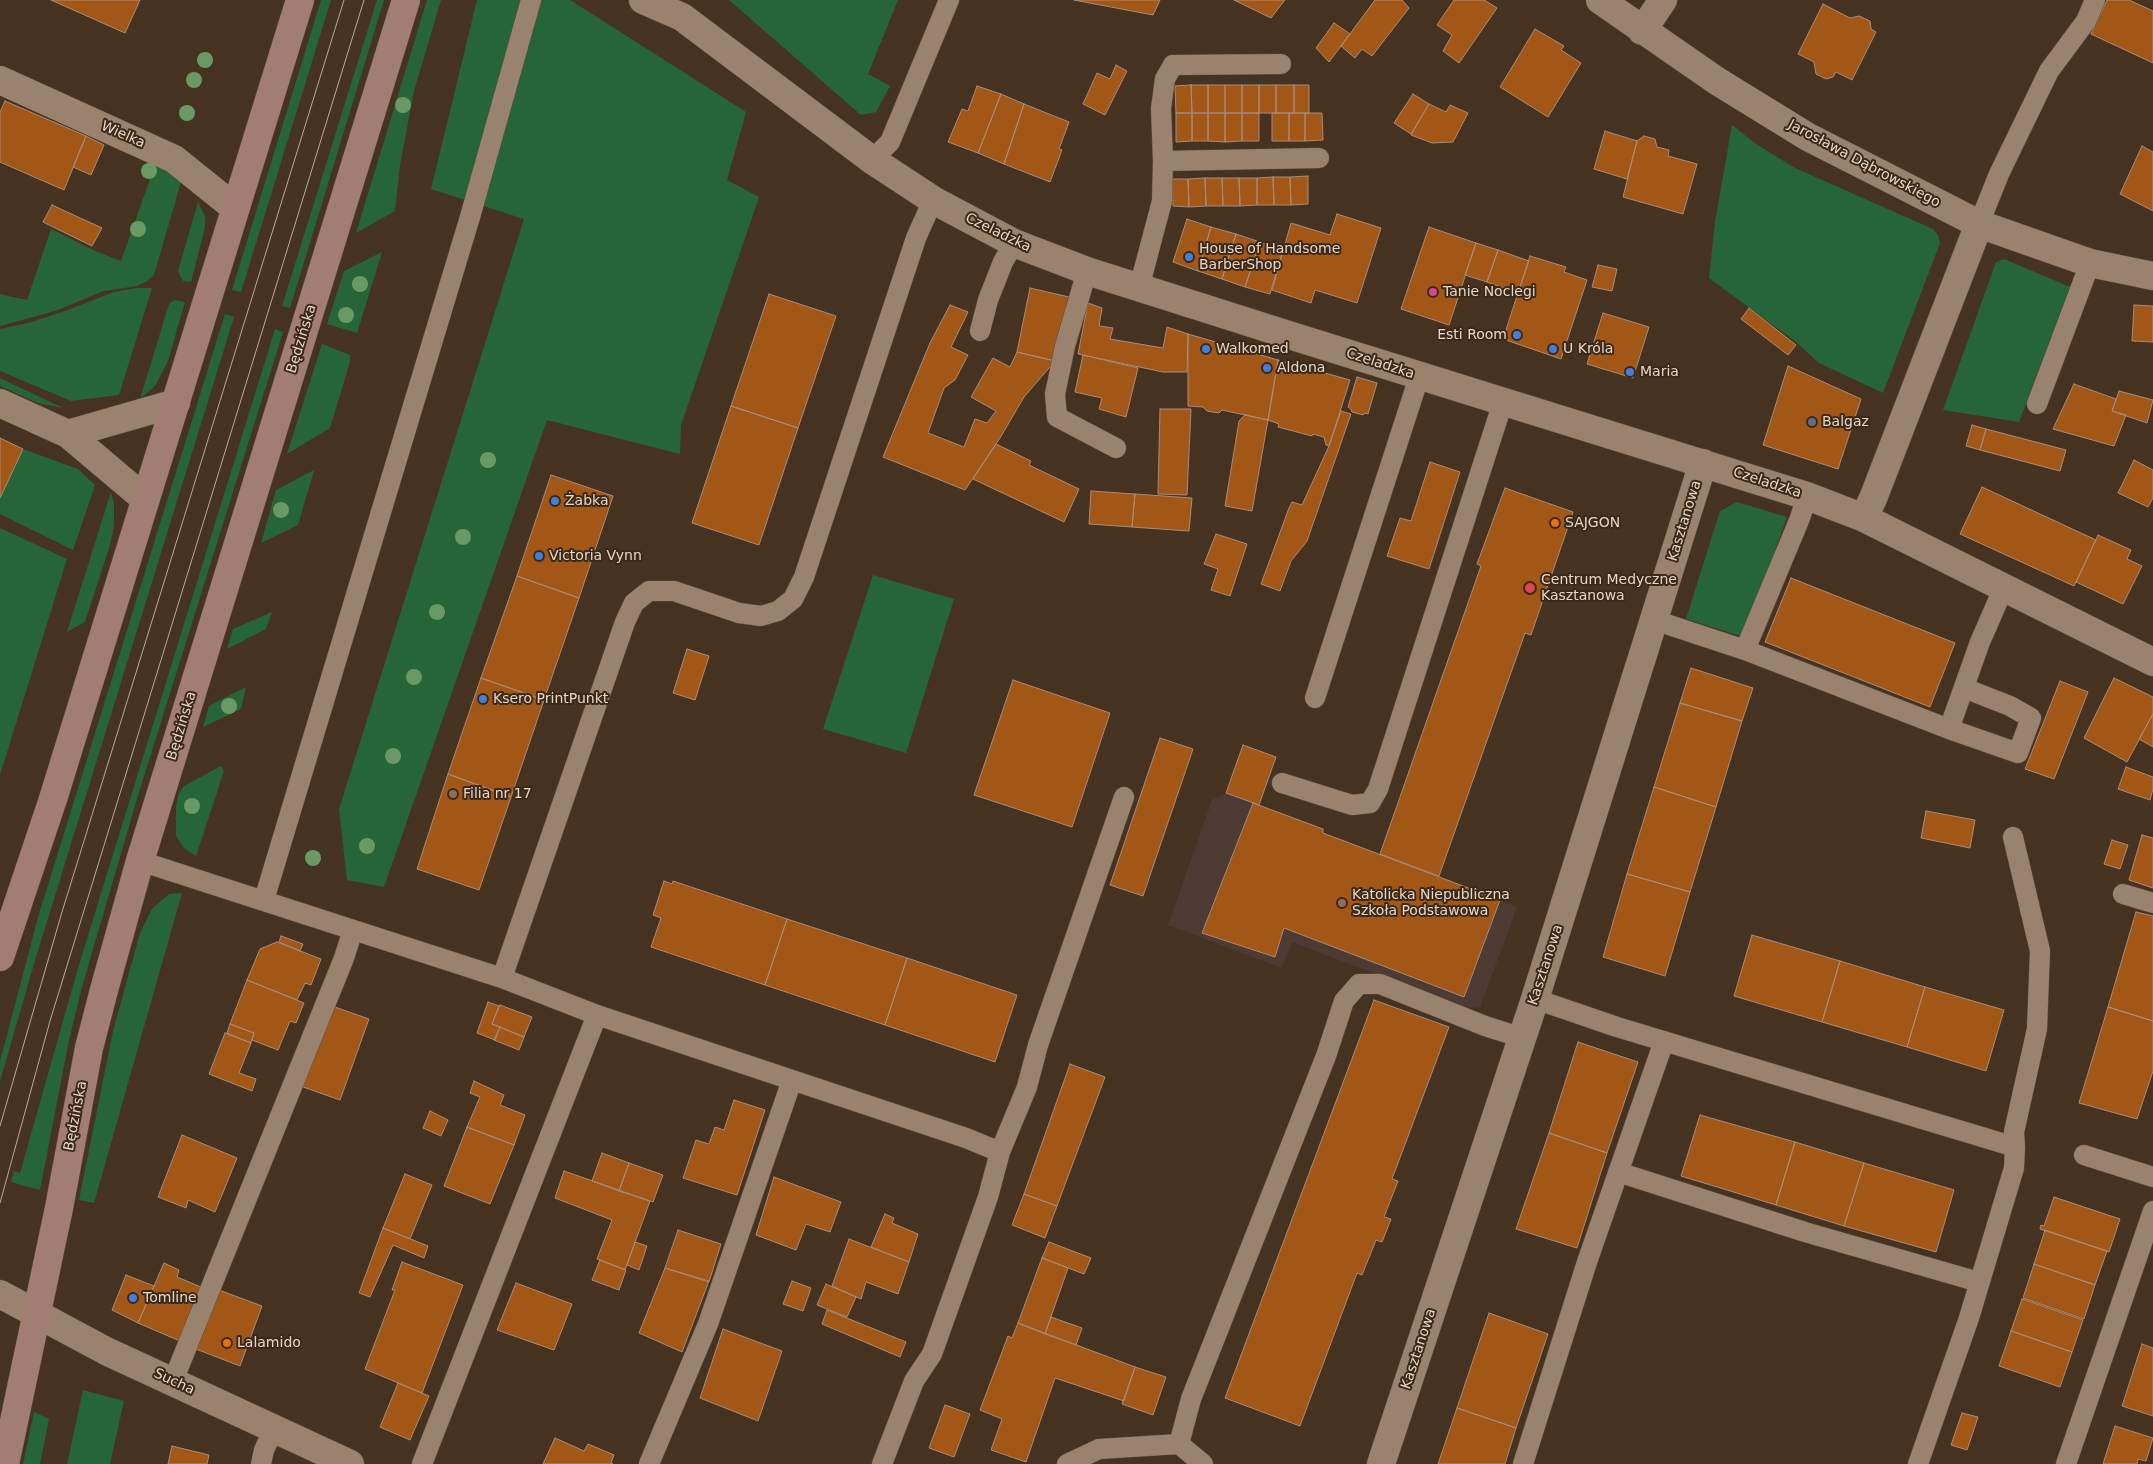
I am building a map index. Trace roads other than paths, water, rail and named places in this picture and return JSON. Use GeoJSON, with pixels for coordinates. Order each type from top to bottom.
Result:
{"type":"FeatureCollection","features":[{"type":"Feature","properties":{"kind":"street"},"geometry":{"type":"LineString","coordinates":[[2,944],[53,799],[300,0]]}},
{"type":"Feature","properties":{"kind":"street","name":"Będzińska"},"geometry":{"type":"LineString","coordinates":[[6,1464],[89,1048],[140,860],[406,0]]}},
{"type":"Feature","properties":{"kind":"street","name":"Czeladzka"},"geometry":{"type":"LineString","coordinates":[[643,0],[682,17],[872,160],[933,200],[1014,243],[1087,271],[1139,288],[1807,496],[1864,518],[2153,662]]}},
{"type":"Feature","properties":{"kind":"street","name":"Jarosława Dąbrowskiego"},"geometry":{"type":"LineString","coordinates":[[1600,0],[1642,31],[1717,81],[1808,138],[1979,224],[2090,262],[2153,276]]}},
{"type":"Feature","properties":{"kind":"street"},"geometry":{"type":"LineString","coordinates":[[1642,31],[1663,0]]}},
{"type":"Feature","properties":{"kind":"street","name":"Wielka"},"geometry":{"type":"LineString","coordinates":[[0,80],[174,159],[235,208]]}},
{"type":"Feature","properties":{"kind":"street"},"geometry":{"type":"LineString","coordinates":[[1864,518],[1979,224]]}},
{"type":"Feature","properties":{"kind":"street"},"geometry":{"type":"LineString","coordinates":[[0,403],[68,434],[145,499]]}},
{"type":"Feature","properties":{"kind":"street"},"geometry":{"type":"LineString","coordinates":[[68,434],[176,403]]}},
{"type":"Feature","properties":{"kind":"street","name":"Kasztanowa"},"geometry":{"type":"LineString","coordinates":[[1381,1464],[1523,1038],[1703,463]]}},
{"type":"Feature","properties":{"kind":"street","name":"Sucha"},"geometry":{"type":"LineString","coordinates":[[0,1294],[106,1351],[350,1464]]}},
{"type":"Feature","properties":{"kind":"lane"},"geometry":{"type":"LineString","coordinates":[[264,900],[470,217],[531,0]]}},
{"type":"Feature","properties":{"kind":"lane"},"geometry":{"type":"LineString","coordinates":[[872,160],[890,142],[949,0]]}},
{"type":"Feature","properties":{"kind":"lane"},"geometry":{"type":"LineString","coordinates":[[1979,224],[1999,174],[2049,70],[2086,21],[2095,0]]}},
{"type":"Feature","properties":{"kind":"lane"},"geometry":{"type":"LineString","coordinates":[[1139,288],[1162,201],[1161,108],[1165,79],[1172,65],[1281,64]]}},
{"type":"Feature","properties":{"kind":"lane"},"geometry":{"type":"LineString","coordinates":[[1163,161],[1319,158]]}},
{"type":"Feature","properties":{"kind":"lane"},"geometry":{"type":"LineString","coordinates":[[502,978],[625,622],[634,603],[649,591],[674,591],[739,613],[761,616],[778,611],[793,599],[804,577],[916,238],[933,200]]}},
{"type":"Feature","properties":{"kind":"lane"},"geometry":{"type":"LineString","coordinates":[[980,331],[988,300],[1003,262],[1014,243]]}},
{"type":"Feature","properties":{"kind":"lane"},"geometry":{"type":"LineString","coordinates":[[2037,404],[2090,262]]}},
{"type":"Feature","properties":{"kind":"lane"},"geometry":{"type":"LineString","coordinates":[[1087,271],[1065,346],[1055,394],[1057,416],[1116,448]]}},
{"type":"Feature","properties":{"kind":"lane"},"geometry":{"type":"LineString","coordinates":[[1315,698],[1420,377]]}},
{"type":"Feature","properties":{"kind":"lane"},"geometry":{"type":"LineString","coordinates":[[1282,783],[1352,805],[1370,803],[1378,789],[1503,402]]}},
{"type":"Feature","properties":{"kind":"lane"},"geometry":{"type":"LineString","coordinates":[[1745,650],[1800,518],[1807,496]]}},
{"type":"Feature","properties":{"kind":"lane"},"geometry":{"type":"LineString","coordinates":[[1950,729],[1980,642],[2004,588]]}},
{"type":"Feature","properties":{"kind":"lane"},"geometry":{"type":"LineString","coordinates":[[1654,620],[1745,650],[1950,729],[2018,753],[2031,718],[2010,706],[1964,688]]}},
{"type":"Feature","properties":{"kind":"lane"},"geometry":{"type":"LineString","coordinates":[[882,1464],[914,1380],[932,1354],[988,1197],[1000,1152],[1027,1087],[1038,1045],[1124,796]]}},
{"type":"Feature","properties":{"kind":"lane"},"geometry":{"type":"LineString","coordinates":[[1918,1464],[1969,1318],[2014,1168],[2014,1132],[2037,1029],[2040,951],[2013,837]]}},
{"type":"Feature","properties":{"kind":"lane"},"geometry":{"type":"LineString","coordinates":[[140,860],[502,978],[597,1016],[966,1138],[1000,1152]]}},
{"type":"Feature","properties":{"kind":"lane"},"geometry":{"type":"LineString","coordinates":[[2123,894],[2153,902]]}},
{"type":"Feature","properties":{"kind":"lane"},"geometry":{"type":"LineString","coordinates":[[173,1381],[326,1004],[353,930]]}},
{"type":"Feature","properties":{"kind":"lane"},"geometry":{"type":"LineString","coordinates":[[1179,1444],[1192,1398],[1326,1056],[1344,1001],[1359,984],[1380,984],[1486,1026],[1523,1038]]}},
{"type":"Feature","properties":{"kind":"lane"},"geometry":{"type":"LineString","coordinates":[[1535,999],[1664,1041],[2015,1148]]}},
{"type":"Feature","properties":{"kind":"lane"},"geometry":{"type":"LineString","coordinates":[[422,1464],[597,1016]]}},
{"type":"Feature","properties":{"kind":"lane"},"geometry":{"type":"LineString","coordinates":[[1523,1464],[1618,1172],[1664,1041]]}},
{"type":"Feature","properties":{"kind":"lane"},"geometry":{"type":"LineString","coordinates":[[649,1464],[708,1324],[792,1080]]}},
{"type":"Feature","properties":{"kind":"lane"},"geometry":{"type":"LineString","coordinates":[[2084,1155],[2153,1176]]}},
{"type":"Feature","properties":{"kind":"lane"},"geometry":{"type":"LineString","coordinates":[[1618,1172],[1805,1232],[1979,1282]]}},
{"type":"Feature","properties":{"kind":"lane"},"geometry":{"type":"LineString","coordinates":[[2066,1464],[2153,1212]]}},
{"type":"Feature","properties":{"kind":"lane"},"geometry":{"type":"LineString","coordinates":[[260,1464],[274,1429]]}},
{"type":"Feature","properties":{"kind":"lane"},"geometry":{"type":"LineString","coordinates":[[1067,1464],[1099,1448],[1179,1444],[1203,1464]]}},
{"type":"Feature","properties":{"kind":"tram line"},"geometry":{"type":"LineString","coordinates":[[0,1126],[62,912],[344,0]]}},
{"type":"Feature","properties":{"kind":"tram line"},"geometry":{"type":"LineString","coordinates":[[0,1203],[50,1021],[364,0]]}},
{"type":"Feature","properties":{"kind":"place","name":"House of Handsome BarberShop"},"geometry":{"type":"Point","coordinates":[1189,257]}},
{"type":"Feature","properties":{"kind":"place","name":"Tanie Noclegi"},"geometry":{"type":"Point","coordinates":[1433,292]}},
{"type":"Feature","properties":{"kind":"place","name":"Esti Room"},"geometry":{"type":"Point","coordinates":[1517,335]}},
{"type":"Feature","properties":{"kind":"place","name":"Walkomed"},"geometry":{"type":"Point","coordinates":[1206,349]}},
{"type":"Feature","properties":{"kind":"place","name":"U Króla"},"geometry":{"type":"Point","coordinates":[1553,349]}},
{"type":"Feature","properties":{"kind":"place","name":"Aldona"},"geometry":{"type":"Point","coordinates":[1267,368]}},
{"type":"Feature","properties":{"kind":"place","name":"Maria"},"geometry":{"type":"Point","coordinates":[1630,372]}},
{"type":"Feature","properties":{"kind":"place","name":"Balgaz"},"geometry":{"type":"Point","coordinates":[1812,422]}},
{"type":"Feature","properties":{"kind":"place","name":"Żabka"},"geometry":{"type":"Point","coordinates":[555,501]}},
{"type":"Feature","properties":{"kind":"place","name":"SAJGON"},"geometry":{"type":"Point","coordinates":[1555,523]}},
{"type":"Feature","properties":{"kind":"place","name":"Victoria Vynn"},"geometry":{"type":"Point","coordinates":[539,556]}},
{"type":"Feature","properties":{"kind":"place","name":"Centrum Medyczne Kasztanowa"},"geometry":{"type":"Point","coordinates":[1530,588]}},
{"type":"Feature","properties":{"kind":"place","name":"Ksero PrintPunkt"},"geometry":{"type":"Point","coordinates":[483,699]}},
{"type":"Feature","properties":{"kind":"place","name":"Filia nr 17"},"geometry":{"type":"Point","coordinates":[453,794]}},
{"type":"Feature","properties":{"kind":"place","name":"Katolicka Niepubliczna Szkoła Podstawowa"},"geometry":{"type":"Point","coordinates":[1342,903]}},
{"type":"Feature","properties":{"kind":"place","name":"Tomline"},"geometry":{"type":"Point","coordinates":[133,1298]}},
{"type":"Feature","properties":{"kind":"place","name":"Lalamido"},"geometry":{"type":"Point","coordinates":[227,1343]}}]}
